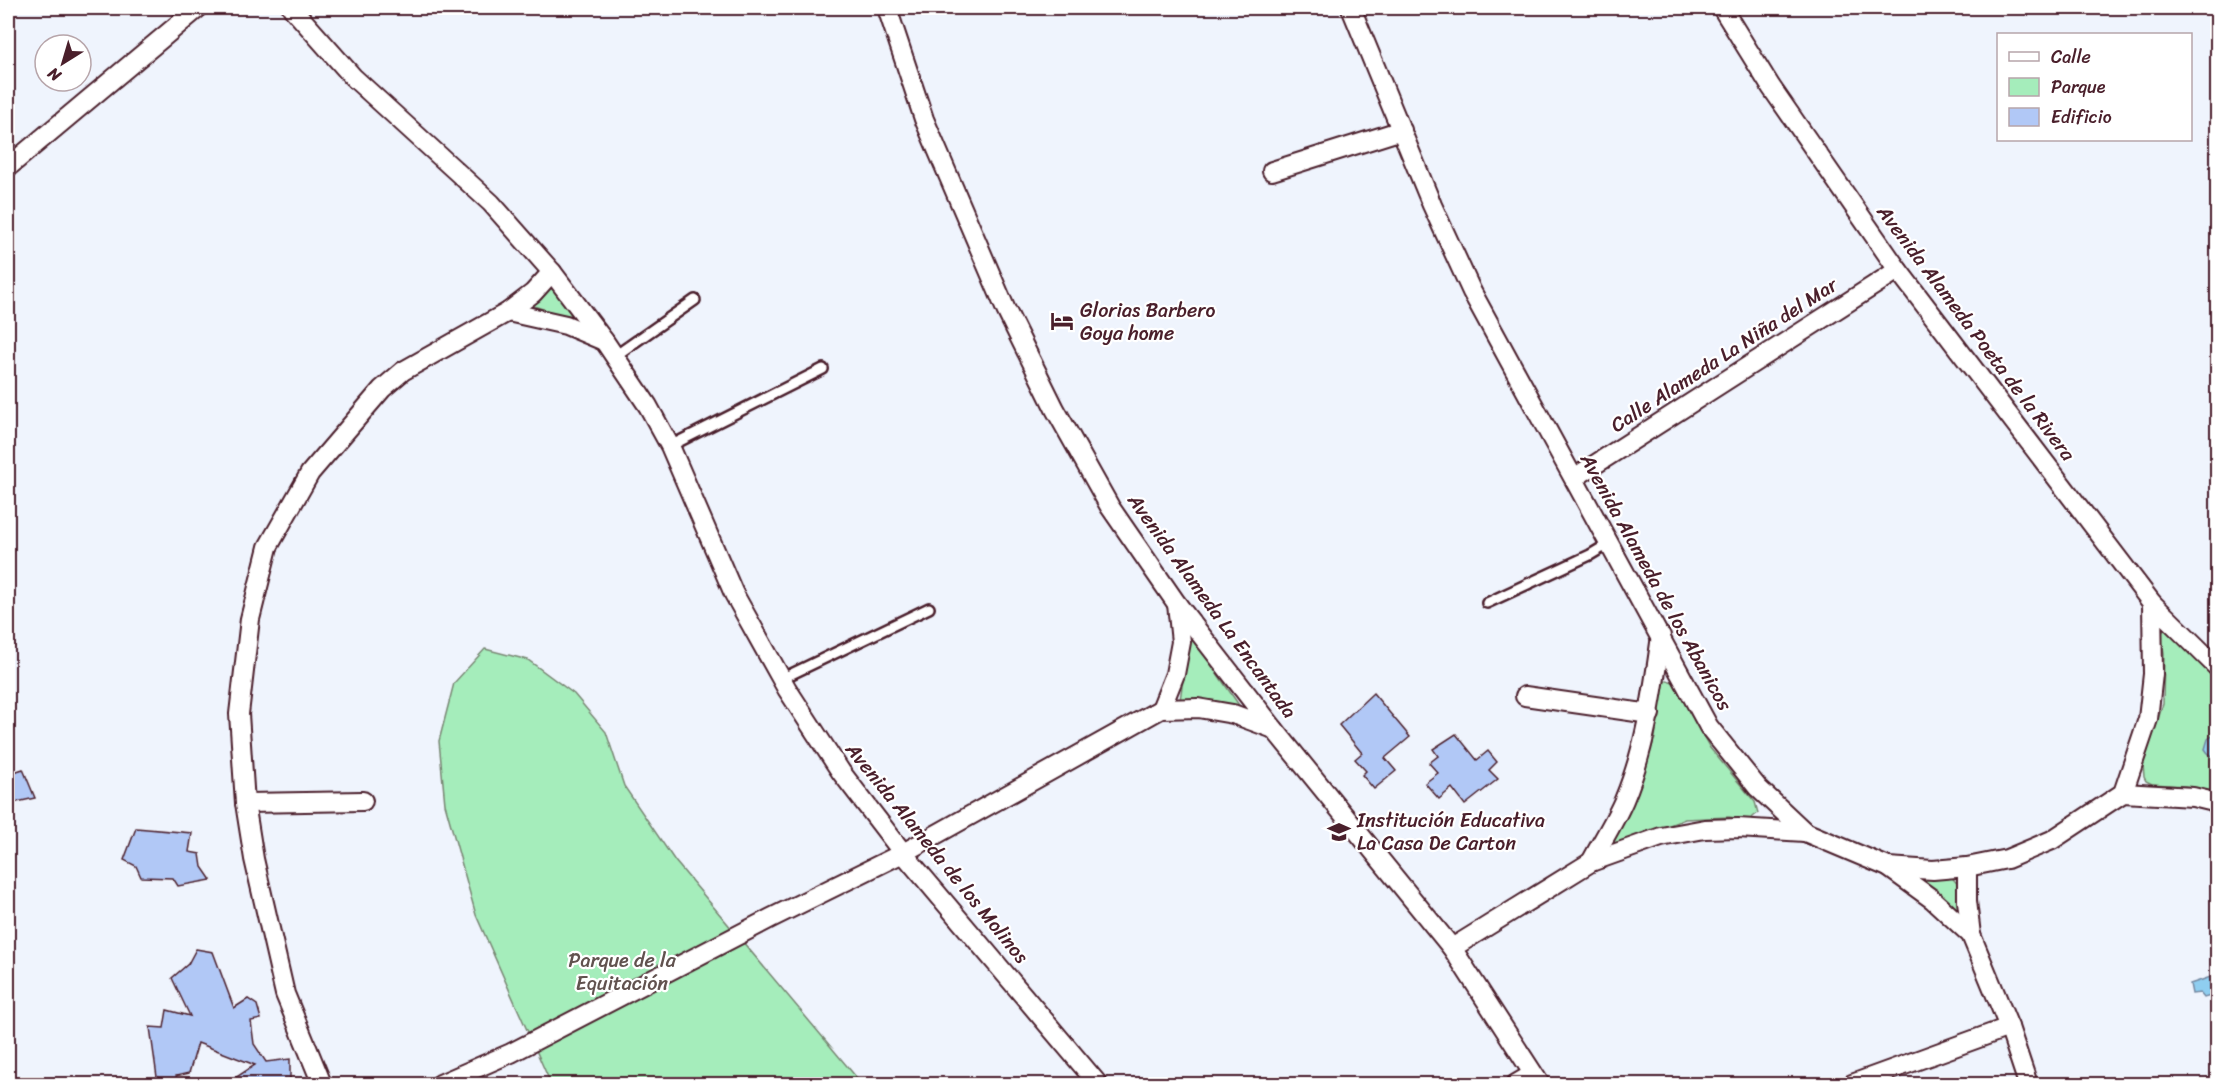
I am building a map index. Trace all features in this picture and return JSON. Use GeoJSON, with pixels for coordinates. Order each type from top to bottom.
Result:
{"type":"FeatureCollection","features":[{"type":"Feature","properties":{"kind":"street"},"geometry":{"type":"LineString","coordinates":[[8,167],[198,8]]}},
{"type":"Feature","properties":{"kind":"street","name":"Avenida Alameda de los Molinos"},"geometry":{"type":"LineString","coordinates":[[292,8],[353,77],[491,203],[552,272],[610,349],[648,406],[670,446],[734,594],[781,679],[840,772],[903,853],[1098,1084]]}},
{"type":"Feature","properties":{"kind":"street","name":"Avenida Alameda La Encantada"},"geometry":{"type":"LineString","coordinates":[[887,8],[924,119],[1006,310],[1055,409],[1110,507],[1177,604],[1274,729],[1452,948],[1536,1079]]}},
{"type":"Feature","properties":{"kind":"street","name":"Avenida Alameda de los Abanicos"},"geometry":{"type":"LineString","coordinates":[[1351,8],[1472,292],[1709,727],[1758,788],[1805,832],[1888,867],[1932,899],[1971,935],[2009,1027],[2028,1084]]}},
{"type":"Feature","properties":{"kind":"street","name":"Avenida Alameda Poeta de la Rivera"},"geometry":{"type":"LineString","coordinates":[[1722,8],[1771,87],[1898,270],[2152,603],[2217,668]]}},
{"type":"Feature","properties":{"kind":"street"},"geometry":{"type":"LineString","coordinates":[[1272,171],[1402,130]]}},
{"type":"Feature","properties":{"kind":"street","name":"Calle Alameda La Niña del Mar"},"geometry":{"type":"LineString","coordinates":[[1574,478],[1898,270]]}},
{"type":"Feature","properties":{"kind":"street"},"geometry":{"type":"LineString","coordinates":[[322,1084],[285,994],[254,859],[245,803],[239,714],[250,620],[268,547],[310,473],[382,389],[403,370],[508,312],[533,293],[552,272]]}},
{"type":"Feature","properties":{"kind":"street"},"geometry":{"type":"LineString","coordinates":[[508,312],[566,325],[610,349]]}},
{"type":"Feature","properties":{"kind":"street"},"geometry":{"type":"LineString","coordinates":[[2123,793],[2148,719],[2154,674],[2152,603]]}},
{"type":"Feature","properties":{"kind":"street"},"geometry":{"type":"LineString","coordinates":[[1161,709],[1175,674],[1181,642],[1177,604]]}},
{"type":"Feature","properties":{"kind":"street"},"geometry":{"type":"LineString","coordinates":[[1592,862],[1624,800],[1642,748],[1650,714],[1661,636]]}},
{"type":"Feature","properties":{"kind":"street"},"geometry":{"type":"LineString","coordinates":[[1525,696],[1650,714]]}},
{"type":"Feature","properties":{"kind":"street"},"geometry":{"type":"LineString","coordinates":[[440,1084],[511,1053],[771,918],[903,853],[1161,709],[1198,708],[1221,712],[1274,729]]}},
{"type":"Feature","properties":{"kind":"street"},"geometry":{"type":"LineString","coordinates":[[1888,867],[1933,870],[1967,867],[2007,859],[2052,840],[2123,793],[2193,797],[2217,803]]}},
{"type":"Feature","properties":{"kind":"street"},"geometry":{"type":"LineString","coordinates":[[245,803],[363,801]]}},
{"type":"Feature","properties":{"kind":"street"},"geometry":{"type":"LineString","coordinates":[[1452,948],[1592,862],[1661,837],[1705,829],[1738,828],[1805,832]]}},
{"type":"Feature","properties":{"kind":"street"},"geometry":{"type":"LineString","coordinates":[[1967,867],[1966,901],[1971,935]]}},
{"type":"Feature","properties":{"kind":"street"},"geometry":{"type":"LineString","coordinates":[[1852,1084],[2009,1027]]}},
{"type":"Feature","properties":{"kind":"street"},"geometry":{"type":"LineString","coordinates":[[1516,1084],[1536,1079]]}},
{"type":"Feature","properties":{"kind":"lane"},"geometry":{"type":"LineString","coordinates":[[610,349],[695,300]]}},
{"type":"Feature","properties":{"kind":"lane"},"geometry":{"type":"LineString","coordinates":[[670,446],[823,369]]}},
{"type":"Feature","properties":{"kind":"lane"},"geometry":{"type":"LineString","coordinates":[[1487,603],[1590,555],[1610,543]]}},
{"type":"Feature","properties":{"kind":"lane"},"geometry":{"type":"LineString","coordinates":[[781,679],[929,608]]}},
{"type":"Feature","properties":{"kind":"green space"},"geometry":{"type":"Polygon","coordinates":[[[553,286],[575,320],[531,305],[553,286]]]}},
{"type":"Feature","properties":{"kind":"green space"},"geometry":{"type":"Polygon","coordinates":[[[2164,630],[2169,630],[2217,679],[2217,792],[2185,786],[2152,784],[2144,777],[2143,764],[2163,704],[2164,653],[2161,634],[2164,630]]]}},
{"type":"Feature","properties":{"kind":"green space"},"geometry":{"type":"Polygon","coordinates":[[[1190,634],[1241,708],[1180,700],[1190,634]]]}},
{"type":"Feature","properties":{"kind":"green space","name":"Parque de la Equitación"},"geometry":{"type":"Polygon","coordinates":[[[485,649],[528,660],[574,694],[606,732],[624,786],[675,861],[862,1084],[551,1084],[476,915],[445,804],[439,741],[454,683],[485,649]]]}},
{"type":"Feature","properties":{"kind":"green space"},"geometry":{"type":"Polygon","coordinates":[[[1667,680],[1673,682],[1710,748],[1755,802],[1758,813],[1749,820],[1729,817],[1685,819],[1610,848],[1609,841],[1628,813],[1655,738],[1661,685],[1667,680]]]}},
{"type":"Feature","properties":{"kind":"green space"},"geometry":{"type":"Polygon","coordinates":[[[1950,875],[1959,886],[1959,908],[1956,911],[1919,878],[1950,875]]]}},
{"type":"Feature","properties":{"kind":"water"},"geometry":{"type":"Polygon","coordinates":[[[2217,735],[2217,757],[2210,755],[2205,749],[2208,739],[2217,735]]]}},
{"type":"Feature","properties":{"kind":"water"},"geometry":{"type":"Polygon","coordinates":[[[2214,976],[2217,981],[2217,994],[2204,998],[2200,993],[2192,994],[2190,984],[2214,976]]]}},
{"type":"Feature","properties":{"kind":"building"},"geometry":{"type":"Polygon","coordinates":[[[1373,693],[1410,737],[1385,758],[1396,771],[1374,789],[1362,775],[1366,771],[1355,759],[1362,753],[1339,725],[1373,693]]]}},
{"type":"Feature","properties":{"kind":"building"},"geometry":{"type":"Polygon","coordinates":[[[1456,734],[1477,760],[1488,751],[1497,762],[1489,770],[1498,779],[1465,805],[1452,788],[1439,799],[1425,783],[1438,773],[1429,763],[1438,756],[1433,749],[1456,734]]]}},
{"type":"Feature","properties":{"kind":"building"},"geometry":{"type":"Polygon","coordinates":[[[23,769],[35,798],[8,804],[8,774],[23,769]]]}},
{"type":"Feature","properties":{"kind":"building"},"geometry":{"type":"Polygon","coordinates":[[[136,828],[192,833],[189,852],[200,854],[202,867],[211,880],[178,886],[173,878],[141,877],[136,866],[124,860],[136,828]]]}},
{"type":"Feature","properties":{"kind":"building"},"geometry":{"type":"Polygon","coordinates":[[[196,949],[213,952],[234,1008],[248,999],[257,1005],[261,1019],[251,1021],[254,1044],[266,1062],[290,1059],[290,1084],[226,1084],[255,1065],[198,1043],[189,1073],[176,1076],[179,1084],[158,1084],[150,1027],[164,1028],[167,1010],[190,1016],[172,978],[188,964],[196,949]]]}},
{"type":"Feature","properties":{"kind":"place","name":"Glorias Barbero Goya home"},"geometry":{"type":"Point","coordinates":[1062,321]}},
{"type":"Feature","properties":{"kind":"place","name":"Institución Educativa La Casa De Carton"},"geometry":{"type":"Point","coordinates":[1339,832]}}]}
